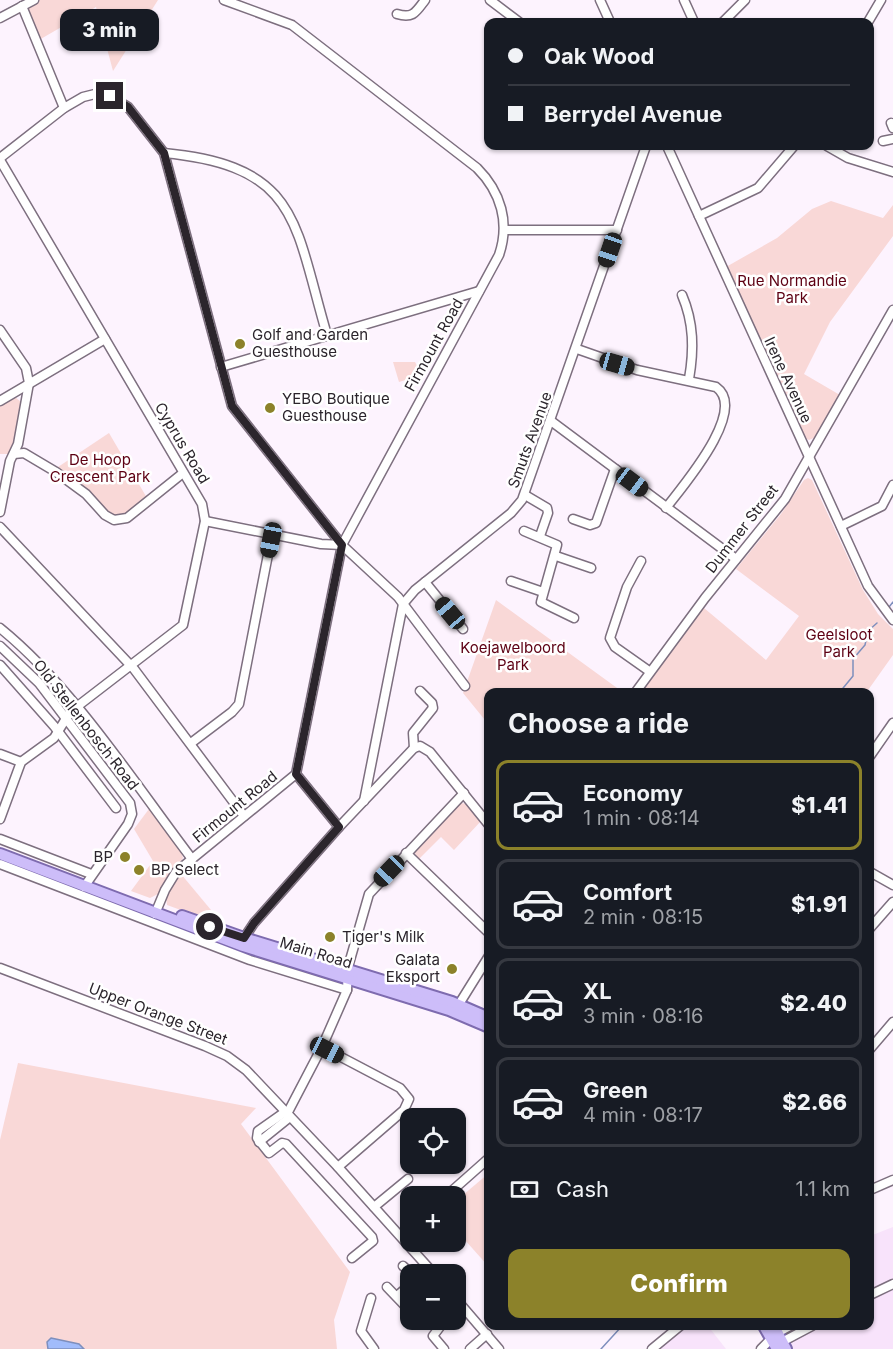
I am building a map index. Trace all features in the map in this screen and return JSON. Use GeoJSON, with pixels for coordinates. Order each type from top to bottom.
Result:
{"type":"FeatureCollection","features":[{"type":"Feature","properties":{"kind":"main road","name":"Main Road"},"geometry":{"type":"LineString","coordinates":[[0,848],[87,880],[243,946],[347,974]]}},
{"type":"Feature","properties":{"kind":"main road","name":"Main Road"},"geometry":{"type":"LineString","coordinates":[[0,854],[87,880]]}},
{"type":"Feature","properties":{"kind":"main road","name":"Main Road"},"geometry":{"type":"LineString","coordinates":[[156,910],[347,974],[484,1016]]}},
{"type":"Feature","properties":{"kind":"main road","name":"Main Road"},"geometry":{"type":"LineString","coordinates":[[457,1008],[484,1024]]}},
{"type":"Feature","properties":{"kind":"street"},"geometry":{"type":"LineString","coordinates":[[0,18],[34,0]]}},
{"type":"Feature","properties":{"kind":"street","name":"Firmount Road"},"geometry":{"type":"LineString","coordinates":[[156,910],[176,872],[296,774],[342,545],[499,255],[505,230],[497,194],[487,178],[477,168],[292,25],[224,0]]}},
{"type":"Feature","properties":{"kind":"street"},"geometry":{"type":"LineString","coordinates":[[397,14],[407,17],[414,15],[425,0]]}},
{"type":"Feature","properties":{"kind":"street"},"geometry":{"type":"LineString","coordinates":[[490,0],[514,18]]}},
{"type":"Feature","properties":{"kind":"street"},"geometry":{"type":"LineString","coordinates":[[600,0],[608,18]]}},
{"type":"Feature","properties":{"kind":"street"},"geometry":{"type":"LineString","coordinates":[[684,0],[692,18]]}},
{"type":"Feature","properties":{"kind":"street"},"geometry":{"type":"LineString","coordinates":[[727,18],[745,0]]}},
{"type":"Feature","properties":{"kind":"street"},"geometry":{"type":"LineString","coordinates":[[870,18],[880,0]]}},
{"type":"Feature","properties":{"kind":"street"},"geometry":{"type":"LineString","coordinates":[[22,6],[64,108]]}},
{"type":"Feature","properties":{"kind":"street"},"geometry":{"type":"LineString","coordinates":[[0,159],[64,108],[89,95],[110,96],[128,107],[164,153],[233,408],[342,545],[403,604],[465,686]]}},
{"type":"Feature","properties":{"kind":"street"},"geometry":{"type":"LineString","coordinates":[[883,141],[893,139]]}},
{"type":"Feature","properties":{"kind":"street","name":"Smuts Avenue"},"geometry":{"type":"LineString","coordinates":[[403,604],[425,582],[511,513],[525,495],[644,150]]}},
{"type":"Feature","properties":{"kind":"street","name":"Irene Avenue"},"geometry":{"type":"LineString","coordinates":[[669,150],[868,586],[893,620]]}},
{"type":"Feature","properties":{"kind":"street"},"geometry":{"type":"LineString","coordinates":[[699,216],[758,188],[791,150]]}},
{"type":"Feature","properties":{"kind":"street"},"geometry":{"type":"LineString","coordinates":[[834,150],[848,158],[893,172]]}},
{"type":"Feature","properties":{"kind":"street"},"geometry":{"type":"LineString","coordinates":[[164,153],[229,165],[252,176],[274,192],[294,224],[327,335]]}},
{"type":"Feature","properties":{"kind":"street","name":"Cyprus Road"},"geometry":{"type":"LineString","coordinates":[[0,159],[202,504],[205,521]]}},
{"type":"Feature","properties":{"kind":"street"},"geometry":{"type":"LineString","coordinates":[[505,230],[617,231]]}},
{"type":"Feature","properties":{"kind":"street"},"geometry":{"type":"LineString","coordinates":[[221,367],[480,291]]}},
{"type":"Feature","properties":{"kind":"street"},"geometry":{"type":"LineString","coordinates":[[682,295],[688,309],[693,345],[689,379]]}},
{"type":"Feature","properties":{"kind":"street","name":"Dummer Street"},"geometry":{"type":"LineString","coordinates":[[637,688],[784,499],[893,310]]}},
{"type":"Feature","properties":{"kind":"street"},"geometry":{"type":"LineString","coordinates":[[0,330],[22,362],[29,383],[18,444],[0,512]]}},
{"type":"Feature","properties":{"kind":"street"},"geometry":{"type":"LineString","coordinates":[[0,401],[105,339]]}},
{"type":"Feature","properties":{"kind":"street"},"geometry":{"type":"LineString","coordinates":[[577,349],[636,370],[689,379],[720,389],[724,398],[723,413],[716,441],[666,508]]}},
{"type":"Feature","properties":{"kind":"street"},"geometry":{"type":"LineString","coordinates":[[551,421],[736,559]]}},
{"type":"Feature","properties":{"kind":"street"},"geometry":{"type":"LineString","coordinates":[[14,454],[24,453],[56,472],[86,494],[105,516],[114,520],[127,518],[183,473]]}},
{"type":"Feature","properties":{"kind":"street"},"geometry":{"type":"LineString","coordinates":[[573,519],[590,525],[596,523],[615,469]]}},
{"type":"Feature","properties":{"kind":"street"},"geometry":{"type":"LineString","coordinates":[[841,526],[884,505],[893,484]]}},
{"type":"Feature","properties":{"kind":"street"},"geometry":{"type":"LineString","coordinates":[[525,495],[547,508],[548,513],[540,536]]}},
{"type":"Feature","properties":{"kind":"street"},"geometry":{"type":"LineString","coordinates":[[0,819],[21,762],[54,738],[76,707],[183,625],[205,521],[321,544],[342,545]]}},
{"type":"Feature","properties":{"kind":"street"},"geometry":{"type":"LineString","coordinates":[[0,527],[130,666],[191,743],[244,816]]}},
{"type":"Feature","properties":{"kind":"street"},"geometry":{"type":"LineString","coordinates":[[321,544],[328,528]]}},
{"type":"Feature","properties":{"kind":"street"},"geometry":{"type":"LineString","coordinates":[[524,531],[556,543],[556,556],[540,600],[543,605],[574,618]]}},
{"type":"Feature","properties":{"kind":"street"},"geometry":{"type":"LineString","coordinates":[[191,743],[239,704],[272,534]]}},
{"type":"Feature","properties":{"kind":"street"},"geometry":{"type":"LineString","coordinates":[[556,556],[591,568]]}},
{"type":"Feature","properties":{"kind":"street"},"geometry":{"type":"LineString","coordinates":[[641,561],[627,587],[610,638],[615,647],[649,671]]}},
{"type":"Feature","properties":{"kind":"street"},"geometry":{"type":"LineString","coordinates":[[511,581],[543,592]]}},
{"type":"Feature","properties":{"kind":"street"},"geometry":{"type":"LineString","coordinates":[[425,582],[463,629]]}},
{"type":"Feature","properties":{"kind":"street"},"geometry":{"type":"LineString","coordinates":[[364,801],[403,604]]}},
{"type":"Feature","properties":{"kind":"street"},"geometry":{"type":"LineString","coordinates":[[0,628],[29,652],[76,707],[192,859]]}},
{"type":"Feature","properties":{"kind":"street","name":"Old Stellenbosch Road"},"geometry":{"type":"LineString","coordinates":[[0,646],[34,676],[131,808],[128,824],[87,880]]}},
{"type":"Feature","properties":{"kind":"street"},"geometry":{"type":"LineString","coordinates":[[0,665],[58,732],[116,808]]}},
{"type":"Feature","properties":{"kind":"street"},"geometry":{"type":"LineString","coordinates":[[414,748],[413,732],[433,708],[432,703],[420,691]]}},
{"type":"Feature","properties":{"kind":"street"},"geometry":{"type":"LineString","coordinates":[[874,750],[893,723]]}},
{"type":"Feature","properties":{"kind":"street"},"geometry":{"type":"LineString","coordinates":[[244,938],[254,923],[339,827],[414,748],[423,747],[430,752],[484,819]]}},
{"type":"Feature","properties":{"kind":"street"},"geometry":{"type":"LineString","coordinates":[[0,754],[21,762]]}},
{"type":"Feature","properties":{"kind":"street"},"geometry":{"type":"LineString","coordinates":[[369,771],[374,779],[382,781]]}},
{"type":"Feature","properties":{"kind":"street"},"geometry":{"type":"LineString","coordinates":[[296,774],[339,827]]}},
{"type":"Feature","properties":{"kind":"street"},"geometry":{"type":"LineString","coordinates":[[352,1258],[373,1241],[372,1237],[286,1144],[282,1143],[269,1153],[257,1138],[287,1114],[322,1047],[347,990],[347,974],[369,894],[464,793]]}},
{"type":"Feature","properties":{"kind":"street"},"geometry":{"type":"LineString","coordinates":[[0,839],[87,880]]}},
{"type":"Feature","properties":{"kind":"street"},"geometry":{"type":"LineString","coordinates":[[406,853],[484,928]]}},
{"type":"Feature","properties":{"kind":"street"},"geometry":{"type":"LineString","coordinates":[[0,864],[250,960],[347,990]]}},
{"type":"Feature","properties":{"kind":"street"},"geometry":{"type":"LineString","coordinates":[[874,874],[892,884]]}},
{"type":"Feature","properties":{"kind":"street"},"geometry":{"type":"LineString","coordinates":[[874,923],[893,902]]}},
{"type":"Feature","properties":{"kind":"street"},"geometry":{"type":"LineString","coordinates":[[457,1008],[484,964]]}},
{"type":"Feature","properties":{"kind":"street","name":"Upper Orange Street"},"geometry":{"type":"LineString","coordinates":[[0,968],[227,1056],[246,1070],[400,1235]]}},
{"type":"Feature","properties":{"kind":"street"},"geometry":{"type":"LineString","coordinates":[[874,1044],[893,1022]]}},
{"type":"Feature","properties":{"kind":"street"},"geometry":{"type":"LineString","coordinates":[[322,1047],[400,1088],[409,1099],[404,1110],[338,1167]]}},
{"type":"Feature","properties":{"kind":"street"},"geometry":{"type":"LineString","coordinates":[[457,1186],[484,1162]]}},
{"type":"Feature","properties":{"kind":"street"},"geometry":{"type":"LineString","coordinates":[[374,1207],[408,1179]]}},
{"type":"Feature","properties":{"kind":"street"},"geometry":{"type":"LineString","coordinates":[[874,1188],[893,1180]]}},
{"type":"Feature","properties":{"kind":"street","name":"Upper Orange Street"},"geometry":{"type":"LineString","coordinates":[[415,1252],[425,1264]]}},
{"type":"Feature","properties":{"kind":"street"},"geometry":{"type":"LineString","coordinates":[[874,1293],[893,1284]]}},
{"type":"Feature","properties":{"kind":"street"},"geometry":{"type":"LineString","coordinates":[[387,1287],[400,1299]]}},
{"type":"Feature","properties":{"kind":"street"},"geometry":{"type":"LineString","coordinates":[[371,1298],[361,1331],[374,1349]]}},
{"type":"Feature","properties":{"kind":"street"},"geometry":{"type":"LineString","coordinates":[[466,1310],[499,1349]]}},
{"type":"Feature","properties":{"kind":"street"},"geometry":{"type":"LineString","coordinates":[[438,1330],[433,1336],[444,1349]]}},
{"type":"Feature","properties":{"kind":"street"},"geometry":{"type":"LineString","coordinates":[[652,1349],[675,1330]]}},
{"type":"Feature","properties":{"kind":"street"},"geometry":{"type":"LineString","coordinates":[[761,1349],[803,1330]]}},
{"type":"Feature","properties":{"kind":"street"},"geometry":{"type":"LineString","coordinates":[[470,1349],[487,1334]]}},
{"type":"Feature","properties":{"kind":"shaded area"},"geometry":{"type":"Polygon","coordinates":[[[893,1227],[893,1349],[762,1349],[766,1345],[768,1330],[874,1330],[874,1234],[893,1227]]]}},
{"type":"Feature","properties":{"kind":"shaded area"},"geometry":{"type":"Polygon","coordinates":[[[674,1330],[711,1330],[726,1349],[651,1349],[674,1330]]]}},
{"type":"Feature","properties":{"kind":"green space"},"geometry":{"type":"Polygon","coordinates":[[[39,0],[158,0],[113,71],[96,7],[39,40],[28,10],[30,5],[39,0]]]}},
{"type":"Feature","properties":{"kind":"green space","name":"Rue Normandie Park"},"geometry":{"type":"Polygon","coordinates":[[[831,201],[883,218],[893,205],[893,236],[830,322],[804,374],[840,395],[816,437],[809,440],[805,438],[726,267],[777,238],[812,209],[831,201]]]}},
{"type":"Feature","properties":{"kind":"green space"},"geometry":{"type":"Polygon","coordinates":[[[393,362],[415,362],[422,375],[399,382],[393,362]]]}},
{"type":"Feature","properties":{"kind":"green space"},"geometry":{"type":"Polygon","coordinates":[[[15,397],[21,402],[16,439],[8,454],[0,454],[0,404],[15,397]]]}},
{"type":"Feature","properties":{"kind":"green space","name":"De Hoop Crescent Park"},"geometry":{"type":"Polygon","coordinates":[[[109,433],[147,498],[126,515],[117,517],[106,513],[86,489],[55,469],[109,433]]]}},
{"type":"Feature","properties":{"kind":"green space","name":"Geelsloot Park"},"geometry":{"type":"Polygon","coordinates":[[[808,478],[812,480],[863,590],[878,614],[893,629],[893,655],[870,688],[645,688],[704,608],[766,660],[799,616],[736,569],[781,514],[804,480],[808,478]]]}},
{"type":"Feature","properties":{"kind":"green space","name":"Koejawelboord Park"},"geometry":{"type":"Polygon","coordinates":[[[496,600],[617,688],[484,688],[484,719],[463,693],[496,600]]]}},
{"type":"Feature","properties":{"kind":"green space"},"geometry":{"type":"Polygon","coordinates":[[[461,803],[467,804],[481,821],[454,850],[441,837],[418,860],[414,851],[461,803]]]}},
{"type":"Feature","properties":{"kind":"green space"},"geometry":{"type":"Polygon","coordinates":[[[149,809],[183,858],[158,894],[150,898],[131,891],[153,861],[134,829],[149,809]]]}},
{"type":"Feature","properties":{"kind":"green space"},"geometry":{"type":"Polygon","coordinates":[[[181,874],[211,910],[219,924],[167,905],[166,897],[181,874]]]}},
{"type":"Feature","properties":{"kind":"green space"},"geometry":{"type":"Polygon","coordinates":[[[18,1063],[256,1108],[241,1124],[350,1272],[334,1320],[337,1349],[0,1349],[0,1140],[18,1063]]]}},
{"type":"Feature","properties":{"kind":"green space"},"geometry":{"type":"Polygon","coordinates":[[[484,1177],[484,1261],[466,1241],[466,1193],[484,1177]]]}},
{"type":"Feature","properties":{"kind":"water"},"geometry":{"type":"Polygon","coordinates":[[[51,1338],[79,1344],[84,1349],[48,1349],[47,1342],[51,1338]]]}},
{"type":"Feature","properties":{"kind":"waterway"},"geometry":{"type":"LineString","coordinates":[[889,607],[893,602]]}},
{"type":"Feature","properties":{"kind":"waterway"},"geometry":{"type":"LineString","coordinates":[[843,688],[853,676],[853,659],[865,645],[868,631],[877,623]]}},
{"type":"Feature","properties":{"kind":"waterway"},"geometry":{"type":"LineString","coordinates":[[601,1349],[618,1330]]}},
{"type":"Feature","properties":{"kind":"place","name":"Golf and Garden Guesthouse"},"geometry":{"type":"Point","coordinates":[240,344]}},
{"type":"Feature","properties":{"kind":"place","name":"YEBO Boutique Guesthouse"},"geometry":{"type":"Point","coordinates":[270,408]}},
{"type":"Feature","properties":{"kind":"place","name":"BP"},"geometry":{"type":"Point","coordinates":[125,857]}},
{"type":"Feature","properties":{"kind":"place","name":"BP Select"},"geometry":{"type":"Point","coordinates":[139,870]}},
{"type":"Feature","properties":{"kind":"place","name":"Tiger's Milk"},"geometry":{"type":"Point","coordinates":[330,937]}},
{"type":"Feature","properties":{"kind":"place","name":"Galata Eksport"},"geometry":{"type":"Point","coordinates":[452,969]}},
{"type":"Feature","properties":{"kind":"route"},"geometry":{"type":"LineString","coordinates":[[110,96],[128,107],[164,153],[232,406],[342,545],[296,774],[339,827],[250,927],[244,938],[210,927]]}}]}
